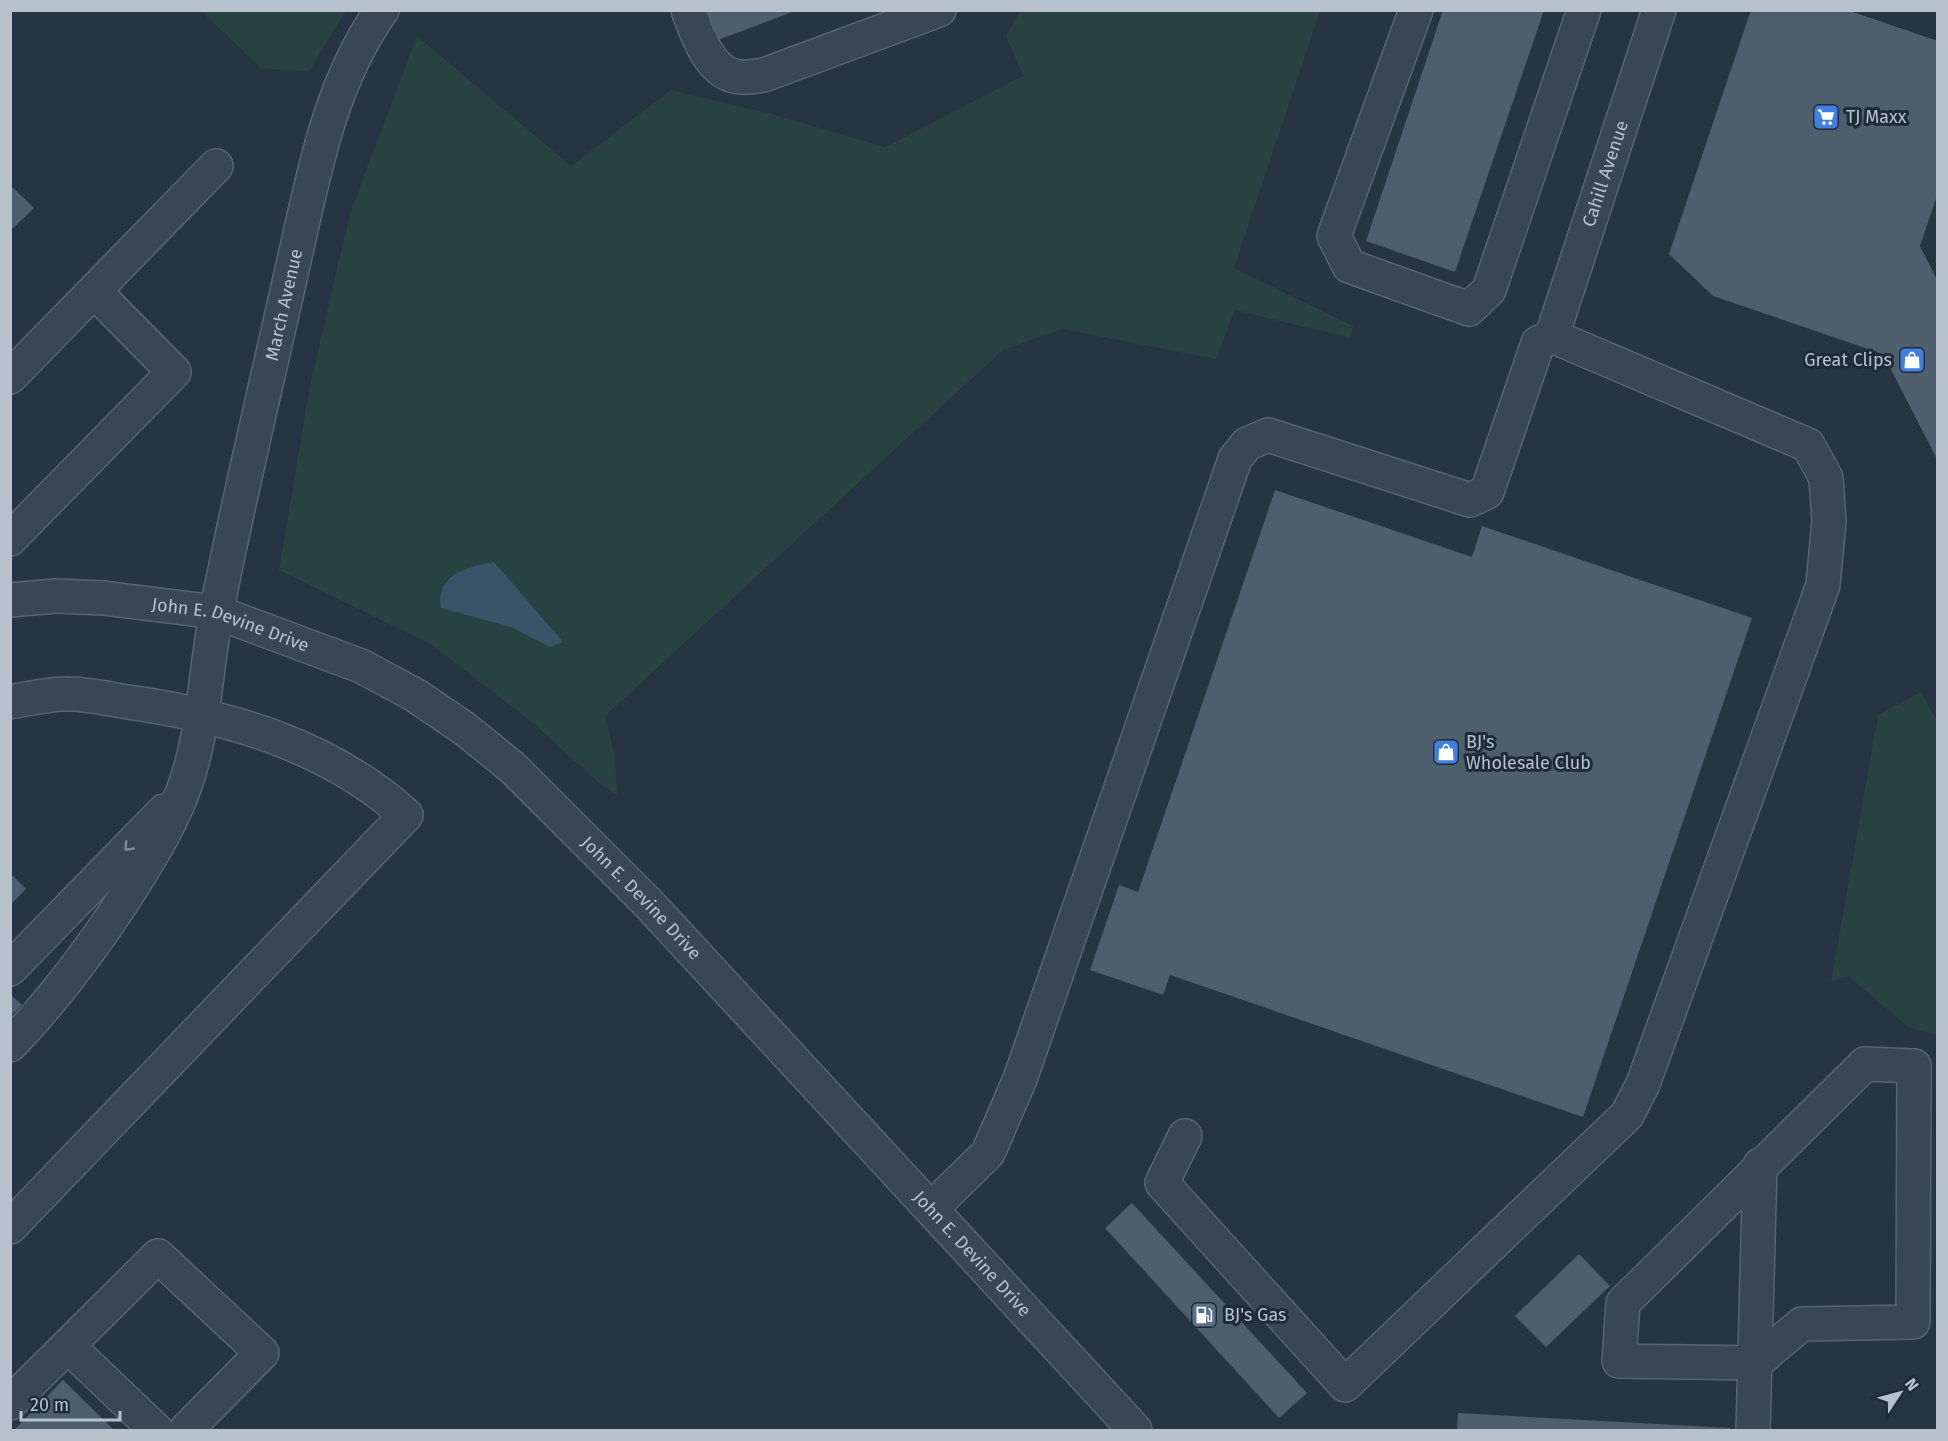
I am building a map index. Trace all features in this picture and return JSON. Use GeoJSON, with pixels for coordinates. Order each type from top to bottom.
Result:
{"type":"FeatureCollection","features":[{"type":"Feature","properties":{"kind":"street","name":"March Avenue"},"geometry":{"type":"LineString","coordinates":[[10,1045],[48,1006],[92,948],[151,858],[184,790],[202,716],[216,612],[320,153],[335,99],[368,30],[382,10]]}},
{"type":"Feature","properties":{"kind":"street"},"geometry":{"type":"LineString","coordinates":[[688,10],[702,50],[720,67],[738,77],[764,75],[939,10]]}},
{"type":"Feature","properties":{"kind":"street"},"geometry":{"type":"LineString","coordinates":[[1416,10],[1334,236],[1349,266],[1469,309],[1490,290],[1584,10]]}},
{"type":"Feature","properties":{"kind":"street","name":"Cahill Avenue"},"geometry":{"type":"LineString","coordinates":[[1552,336],[1659,10]]}},
{"type":"Feature","properties":{"kind":"street"},"geometry":{"type":"LineString","coordinates":[[10,377],[216,166]]}},
{"type":"Feature","properties":{"kind":"street"},"geometry":{"type":"LineString","coordinates":[[10,539],[174,372],[94,291]]}},
{"type":"Feature","properties":{"kind":"street"},"geometry":{"type":"LineString","coordinates":[[931,1209],[988,1153],[1020,1079],[1235,459],[1247,444],[1268,435],[1470,500],[1487,492],[1538,343],[1552,336],[1808,445],[1826,478],[1829,521],[1823,585],[1643,1084],[1627,1115],[1345,1385],[1162,1183],[1185,1136]]}},
{"type":"Feature","properties":{"kind":"street","name":"John E. Devine Drive"},"geometry":{"type":"LineString","coordinates":[[10,600],[56,596],[104,598],[216,612],[361,666],[415,695],[457,723],[513,768],[649,904],[1135,1431]]}},
{"type":"Feature","properties":{"kind":"street"},"geometry":{"type":"LineString","coordinates":[[10,702],[68,694],[170,708],[241,725],[331,761],[385,796],[406,815],[10,1227]]}},
{"type":"Feature","properties":{"kind":"street"},"geometry":{"type":"LineString","coordinates":[[10,969],[184,790]]}},
{"type":"Feature","properties":{"kind":"street"},"geometry":{"type":"LineString","coordinates":[[1865,1064],[1914,1066],[1913,1322],[1802,1324],[1755,1363],[1619,1361],[1623,1303],[1760,1165],[1865,1064]]}},
{"type":"Feature","properties":{"kind":"street"},"geometry":{"type":"LineString","coordinates":[[1753,1431],[1760,1165]]}},
{"type":"Feature","properties":{"kind":"street"},"geometry":{"type":"LineString","coordinates":[[10,1403],[158,1256],[262,1353],[186,1431]]}},
{"type":"Feature","properties":{"kind":"street"},"geometry":{"type":"LineString","coordinates":[[68,1346],[156,1431]]}},
{"type":"Feature","properties":{"kind":"green space"},"geometry":{"type":"Polygon","coordinates":[[[201,11],[346,11],[309,71],[262,69],[201,11]]]}},
{"type":"Feature","properties":{"kind":"green space"},"geometry":{"type":"Polygon","coordinates":[[[1020,11],[1320,11],[1234,268],[1353,326],[1351,338],[1235,310],[1216,359],[1062,329],[1003,350],[605,716],[614,752],[617,795],[599,783],[534,724],[432,645],[279,570],[310,385],[350,213],[417,36],[571,166],[671,90],[771,114],[885,147],[1023,76],[1006,36],[1020,11]]]}},
{"type":"Feature","properties":{"kind":"green space"},"geometry":{"type":"Polygon","coordinates":[[[1921,692],[1938,723],[1937,1035],[1910,1028],[1848,976],[1831,982],[1878,715],[1921,692]]]}},
{"type":"Feature","properties":{"kind":"water"},"geometry":{"type":"Polygon","coordinates":[[[494,562],[563,642],[550,647],[511,627],[441,608],[440,596],[448,580],[464,570],[494,562]]]}},
{"type":"Feature","properties":{"kind":"building"},"geometry":{"type":"Polygon","coordinates":[[[694,10],[795,10],[795,11],[707,44],[694,10]]]}},
{"type":"Feature","properties":{"kind":"building"},"geometry":{"type":"Polygon","coordinates":[[[1443,10],[1544,10],[1455,272],[1366,241],[1443,10]]]}},
{"type":"Feature","properties":{"kind":"building","name":"TJ Maxx"},"geometry":{"type":"Polygon","coordinates":[[[1751,10],[1847,10],[1938,41],[1938,193],[1920,246],[1938,282],[1938,461],[1883,354],[1713,296],[1669,254],[1751,10]]]}},
{"type":"Feature","properties":{"kind":"building"},"geometry":{"type":"Polygon","coordinates":[[[10,185],[34,208],[10,231],[10,185]]]}},
{"type":"Feature","properties":{"kind":"building","name":"BJ's Wholesale Club"},"geometry":{"type":"Polygon","coordinates":[[[1275,490],[1472,557],[1482,526],[1752,618],[1583,1117],[1170,975],[1163,995],[1090,970],[1119,885],[1138,892],[1275,490]]]}},
{"type":"Feature","properties":{"kind":"building"},"geometry":{"type":"Polygon","coordinates":[[[13,876],[26,889],[10,905],[10,879],[13,876]]]}},
{"type":"Feature","properties":{"kind":"building"},"geometry":{"type":"Polygon","coordinates":[[[10,994],[22,1005],[10,1017],[10,994]]]}},
{"type":"Feature","properties":{"kind":"building"},"geometry":{"type":"Polygon","coordinates":[[[1132,1203],[1307,1393],[1279,1418],[1105,1228],[1132,1203]]]}},
{"type":"Feature","properties":{"kind":"building"},"geometry":{"type":"Polygon","coordinates":[[[1579,1254],[1610,1286],[1546,1347],[1515,1316],[1579,1254]]]}},
{"type":"Feature","properties":{"kind":"building"},"geometry":{"type":"Polygon","coordinates":[[[63,1380],[114,1430],[14,1430],[63,1380]]]}},
{"type":"Feature","properties":{"kind":"building"},"geometry":{"type":"Polygon","coordinates":[[[1458,1413],[1730,1428],[1730,1430],[1457,1430],[1458,1413]]]}},
{"type":"Feature","properties":{"kind":"place","name":"TJ Maxx"},"geometry":{"type":"Point","coordinates":[1826,117]}},
{"type":"Feature","properties":{"kind":"place","name":"Great Clips"},"geometry":{"type":"Point","coordinates":[1912,360]}},
{"type":"Feature","properties":{"kind":"place","name":"BJ's Wholesale Club"},"geometry":{"type":"Point","coordinates":[1446,752]}},
{"type":"Feature","properties":{"kind":"place","name":"BJ's Gas"},"geometry":{"type":"Point","coordinates":[1204,1315]}}]}
